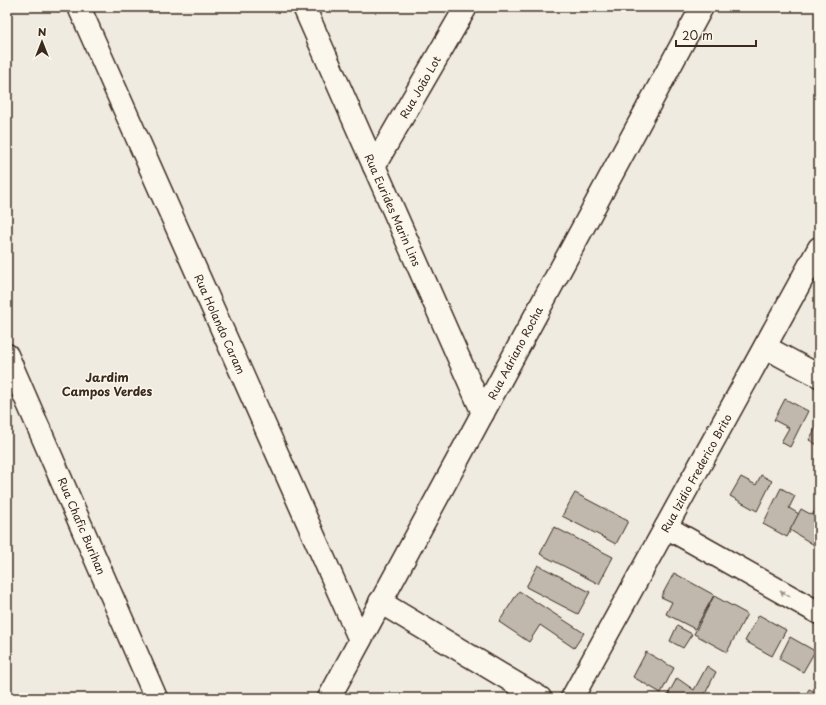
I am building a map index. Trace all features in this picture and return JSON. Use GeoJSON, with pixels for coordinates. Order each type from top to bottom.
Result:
{"type":"FeatureCollection","features":[{"type":"Feature","properties":{"kind":"street","name":"Rua Holando Caram"},"geometry":{"type":"LineString","coordinates":[[79,7],[360,640]]}},
{"type":"Feature","properties":{"kind":"street","name":"Rua Eurides Marin Lins"},"geometry":{"type":"LineString","coordinates":[[304,7],[483,413]]}},
{"type":"Feature","properties":{"kind":"street","name":"Rua João Lot"},"geometry":{"type":"LineString","coordinates":[[374,166],[466,7]]}},
{"type":"Feature","properties":{"kind":"street","name":"Rua Adriano Rocha"},"geometry":{"type":"LineString","coordinates":[[329,698],[702,7]]}},
{"type":"Feature","properties":{"kind":"street","name":"Rua Izidio Frederico Brito"},"geometry":{"type":"LineString","coordinates":[[572,698],[819,248]]}},
{"type":"Feature","properties":{"kind":"street"},"geometry":{"type":"LineString","coordinates":[[765,347],[819,376]]}},
{"type":"Feature","properties":{"kind":"street","name":"Rua Chafic Burihan"},"geometry":{"type":"LineString","coordinates":[[7,355],[156,698]]}},
{"type":"Feature","properties":{"kind":"street"},"geometry":{"type":"LineString","coordinates":[[666,527],[819,613]]}},
{"type":"Feature","properties":{"kind":"street"},"geometry":{"type":"LineString","coordinates":[[380,602],[540,698]]}},
{"type":"Feature","properties":{"kind":"building"},"geometry":{"type":"Polygon","coordinates":[[[785,399],[808,411],[790,447],[781,442],[789,428],[774,420],[785,399]]]}},
{"type":"Feature","properties":{"kind":"building"},"geometry":{"type":"Polygon","coordinates":[[[819,422],[819,446],[809,440],[819,422]]]}},
{"type":"Feature","properties":{"kind":"building"},"geometry":{"type":"Polygon","coordinates":[[[761,475],[772,481],[757,511],[730,496],[741,477],[756,485],[761,475]]]}},
{"type":"Feature","properties":{"kind":"building"},"geometry":{"type":"Polygon","coordinates":[[[781,488],[795,496],[789,508],[799,514],[787,537],[763,524],[781,488]]]}},
{"type":"Feature","properties":{"kind":"building"},"geometry":{"type":"Polygon","coordinates":[[[575,493],[628,521],[616,544],[562,516],[575,493]]]}},
{"type":"Feature","properties":{"kind":"building"},"geometry":{"type":"Polygon","coordinates":[[[819,505],[819,548],[790,530],[801,509],[812,515],[819,505]]]}},
{"type":"Feature","properties":{"kind":"building"},"geometry":{"type":"Polygon","coordinates":[[[554,527],[613,557],[599,584],[540,554],[554,527]]]}},
{"type":"Feature","properties":{"kind":"building"},"geometry":{"type":"Polygon","coordinates":[[[538,565],[590,592],[578,614],[526,587],[538,565]]]}},
{"type":"Feature","properties":{"kind":"building"},"geometry":{"type":"Polygon","coordinates":[[[674,573],[714,595],[695,629],[666,614],[672,602],[661,597],[674,573]]]}},
{"type":"Feature","properties":{"kind":"building"},"geometry":{"type":"Polygon","coordinates":[[[519,591],[584,633],[574,648],[540,625],[529,642],[499,622],[519,591]]]}},
{"type":"Feature","properties":{"kind":"building"},"geometry":{"type":"Polygon","coordinates":[[[714,596],[747,614],[727,652],[694,634],[714,596]]]}},
{"type":"Feature","properties":{"kind":"building"},"geometry":{"type":"Polygon","coordinates":[[[759,615],[786,630],[772,656],[745,641],[759,615]]]}},
{"type":"Feature","properties":{"kind":"building"},"geometry":{"type":"Polygon","coordinates":[[[677,626],[692,634],[683,648],[670,641],[677,626]]]}},
{"type":"Feature","properties":{"kind":"building"},"geometry":{"type":"Polygon","coordinates":[[[790,637],[815,651],[803,672],[779,659],[790,637]]]}},
{"type":"Feature","properties":{"kind":"building"},"geometry":{"type":"Polygon","coordinates":[[[646,652],[674,668],[661,693],[633,677],[646,652]]]}},
{"type":"Feature","properties":{"kind":"building"},"geometry":{"type":"Polygon","coordinates":[[[707,666],[716,672],[703,698],[666,698],[677,678],[694,690],[707,666]]]}},
{"type":"Feature","properties":{"kind":"building"},"geometry":{"type":"Polygon","coordinates":[[[809,689],[819,694],[819,698],[804,698],[809,689]]]}},
{"type":"Feature","properties":{"kind":"district","name":"Jardim Campos Verdes"},"geometry":{"type":"Point","coordinates":[107,384]}}]}
